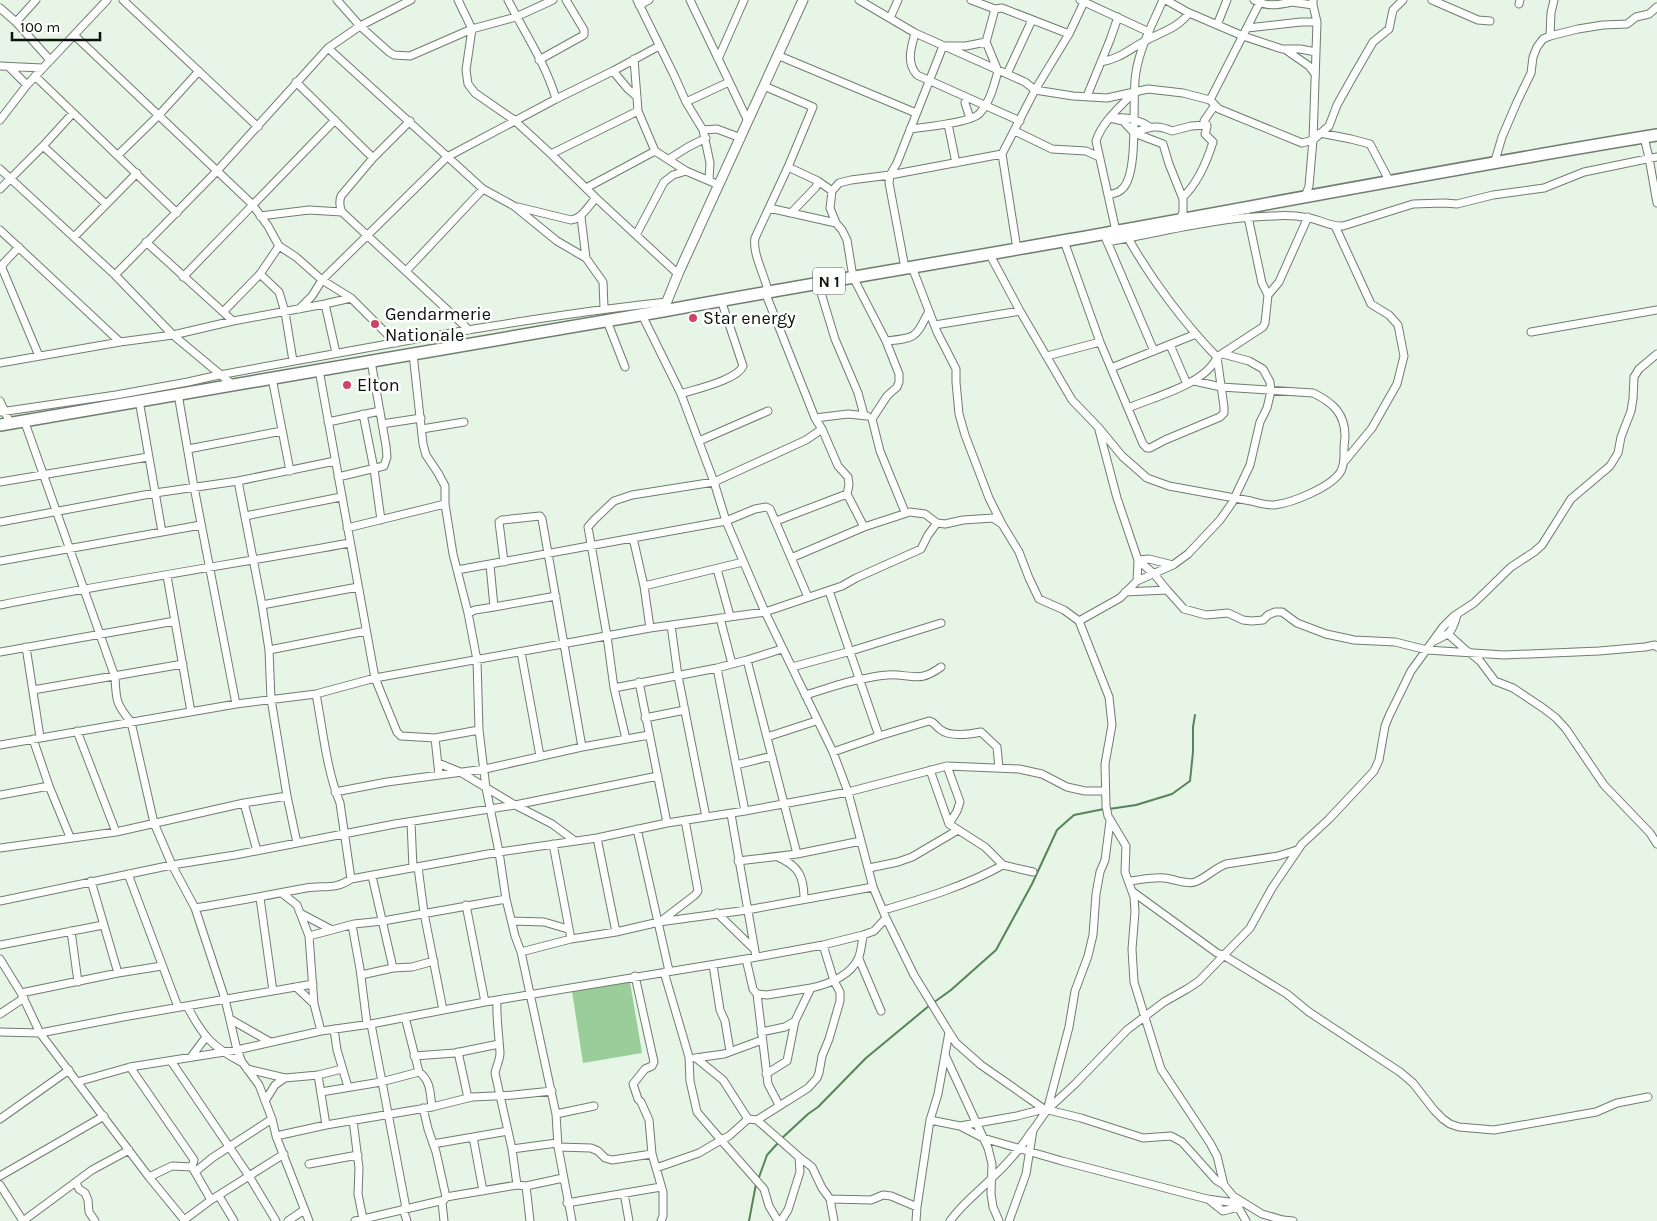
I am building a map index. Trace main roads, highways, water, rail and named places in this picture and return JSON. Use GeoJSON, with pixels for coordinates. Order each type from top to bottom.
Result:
{"type":"FeatureCollection","features":[{"type":"Feature","properties":{"kind":"highway","name":"N 1"},"geometry":{"type":"LineString","coordinates":[[5,424],[642,315],[666,306],[721,300],[1064,241],[1109,236],[1180,220],[1657,135]]}},
{"type":"Feature","properties":{"kind":"waterway"},"geometry":{"type":"LineString","coordinates":[[1109,809],[1136,805],[1172,794],[1190,781],[1195,715]]}},
{"type":"Feature","properties":{"kind":"waterway"},"geometry":{"type":"LineString","coordinates":[[933,1003],[951,990],[996,950],[1032,884],[1057,830],[1074,815],[1104,809]]}},
{"type":"Feature","properties":{"kind":"waterway"},"geometry":{"type":"LineString","coordinates":[[781,1139],[818,1107],[866,1058],[930,1005]]}},
{"type":"Feature","properties":{"kind":"waterway"},"geometry":{"type":"LineString","coordinates":[[758,1180],[767,1155],[778,1143]]}},
{"type":"Feature","properties":{"kind":"waterway"},"geometry":{"type":"LineString","coordinates":[[749,1221],[756,1184]]}},
{"type":"Feature","properties":{"kind":"place","name":"Star energy"},"geometry":{"type":"Point","coordinates":[693,318]}},
{"type":"Feature","properties":{"kind":"place","name":"Gendarmerie Nationale"},"geometry":{"type":"Point","coordinates":[375,324]}},
{"type":"Feature","properties":{"kind":"place","name":"Elton"},"geometry":{"type":"Point","coordinates":[347,385]}}]}
